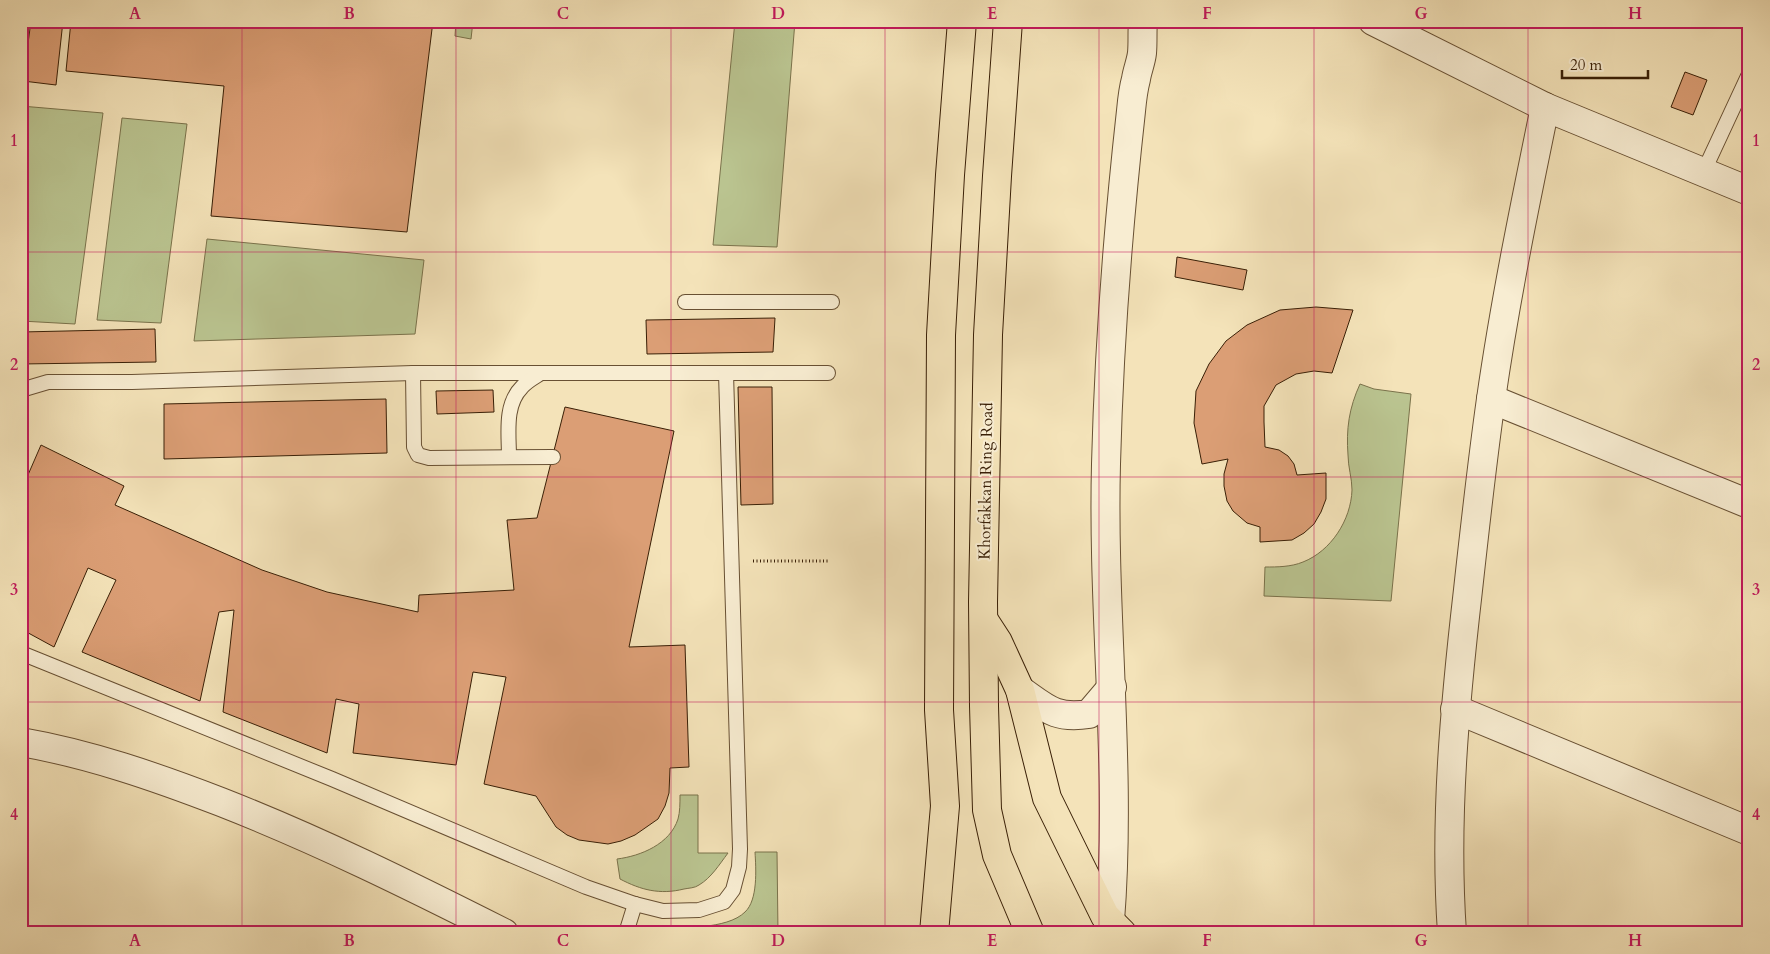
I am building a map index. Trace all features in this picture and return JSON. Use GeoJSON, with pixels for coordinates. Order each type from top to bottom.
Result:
{"type":"FeatureCollection","features":[{"type":"Feature","properties":{"kind":"highway"},"geometry":{"type":"LineString","coordinates":[[934,933],[945,806],[938,710],[941,335],[950,174],[962,21]]}},
{"type":"Feature","properties":{"kind":"highway","name":"Khorfakkan Ring Road"},"geometry":{"type":"LineString","coordinates":[[1008,21],[988,335],[984,619],[987,810],[997,855],[1030,933]]}},
{"type":"Feature","properties":{"kind":"highway"},"geometry":{"type":"LineString","coordinates":[[984,619],[998,642],[1020,690],[1047,798],[1104,916],[1116,927]]}},
{"type":"Feature","properties":{"kind":"street"},"geometry":{"type":"LineString","coordinates":[[1116,927],[1113,819],[1115,772],[1106,560],[1106,465],[1110,376],[1125,176],[1135,81],[1142,54],[1143,21]]}},
{"type":"Feature","properties":{"kind":"street"},"geometry":{"type":"LineString","coordinates":[[1373,21],[1545,107],[1749,192]]}},
{"type":"Feature","properties":{"kind":"street"},"geometry":{"type":"LineString","coordinates":[[1452,933],[1450,907],[1451,807],[1455,709],[1478,501],[1491,398],[1523,213],[1545,107]]}},
{"type":"Feature","properties":{"kind":"street"},"geometry":{"type":"LineString","coordinates":[[1491,398],[1749,504]]}},
{"type":"Feature","properties":{"kind":"street"},"geometry":{"type":"LineString","coordinates":[[1020,690],[1048,710],[1063,715],[1075,716],[1089,714],[1112,687]]}},
{"type":"Feature","properties":{"kind":"street"},"geometry":{"type":"LineString","coordinates":[[1455,709],[1749,831]]}},
{"type":"Feature","properties":{"kind":"street"},"geometry":{"type":"LineString","coordinates":[[21,742],[59,749],[160,778],[274,822],[419,890],[504,933]]}},
{"type":"Feature","properties":{"kind":"lane"},"geometry":{"type":"LineString","coordinates":[[1704,173],[1749,74]]}},
{"type":"Feature","properties":{"kind":"lane"},"geometry":{"type":"LineString","coordinates":[[685,302],[832,302]]}},
{"type":"Feature","properties":{"kind":"lane"},"geometry":{"type":"LineString","coordinates":[[21,390],[48,382],[132,382],[413,373],[828,373]]}},
{"type":"Feature","properties":{"kind":"lane"},"geometry":{"type":"LineString","coordinates":[[413,373],[414,447],[418,455],[429,458],[553,457]]}},
{"type":"Feature","properties":{"kind":"lane"},"geometry":{"type":"LineString","coordinates":[[509,457],[510,414],[514,398],[523,385],[541,373]]}},
{"type":"Feature","properties":{"kind":"lane"},"geometry":{"type":"LineString","coordinates":[[21,653],[332,779],[586,887],[635,904],[663,911],[699,910],[724,902],[733,890],[739,867],[740,849],[726,373]]}},
{"type":"Feature","properties":{"kind":"lane"},"geometry":{"type":"LineString","coordinates":[[626,933],[635,904]]}},
{"type":"Feature","properties":{"kind":"path"},"geometry":{"type":"LineString","coordinates":[[732,562],[830,562]]}},
{"type":"Feature","properties":{"kind":"green space"},"geometry":{"type":"Polygon","coordinates":[[[456,21],[473,21],[471,39],[455,36],[456,21]]]}},
{"type":"Feature","properties":{"kind":"green space"},"geometry":{"type":"Polygon","coordinates":[[[735,21],[795,21],[777,247],[713,245],[735,21]]]}},
{"type":"Feature","properties":{"kind":"green space"},"geometry":{"type":"Polygon","coordinates":[[[21,106],[103,113],[75,324],[21,321],[21,106]]]}},
{"type":"Feature","properties":{"kind":"green space"},"geometry":{"type":"Polygon","coordinates":[[[122,118],[187,124],[161,323],[97,320],[122,118]]]}},
{"type":"Feature","properties":{"kind":"green space"},"geometry":{"type":"Polygon","coordinates":[[[207,239],[424,260],[415,334],[194,341],[207,239]]]}},
{"type":"Feature","properties":{"kind":"green space"},"geometry":{"type":"Polygon","coordinates":[[[1360,384],[1374,389],[1411,394],[1391,601],[1264,596],[1265,567],[1294,565],[1313,557],[1331,542],[1338,533],[1348,512],[1352,490],[1347,445],[1348,427],[1353,402],[1360,384]]]}},
{"type":"Feature","properties":{"kind":"green space"},"geometry":{"type":"Polygon","coordinates":[[[680,795],[698,795],[698,853],[728,853],[707,879],[694,887],[667,892],[643,889],[620,879],[617,859],[645,852],[662,842],[674,828],[679,816],[680,795]]]}},
{"type":"Feature","properties":{"kind":"green space"},"geometry":{"type":"Polygon","coordinates":[[[755,852],[777,852],[778,933],[648,933],[655,930],[715,925],[737,918],[745,912],[749,907],[754,892],[756,875],[755,852]]]}},
{"type":"Feature","properties":{"kind":"building"},"geometry":{"type":"Polygon","coordinates":[[[31,21],[63,21],[56,85],[23,81],[31,21]]]}},
{"type":"Feature","properties":{"kind":"building"},"geometry":{"type":"Polygon","coordinates":[[[71,21],[433,21],[407,232],[211,216],[224,86],[66,71],[71,21]]]}},
{"type":"Feature","properties":{"kind":"building"},"geometry":{"type":"Polygon","coordinates":[[[1685,72],[1707,80],[1693,115],[1671,107],[1685,72]]]}},
{"type":"Feature","properties":{"kind":"building"},"geometry":{"type":"Polygon","coordinates":[[[1749,109],[1749,127],[1743,125],[1749,109]]]}},
{"type":"Feature","properties":{"kind":"building"},"geometry":{"type":"Polygon","coordinates":[[[1177,257],[1247,270],[1243,290],[1175,277],[1177,257]]]}},
{"type":"Feature","properties":{"kind":"building"},"geometry":{"type":"Polygon","coordinates":[[[1316,307],[1353,310],[1332,373],[1314,371],[1296,374],[1276,385],[1264,406],[1265,447],[1279,450],[1288,456],[1294,464],[1297,475],[1326,473],[1326,499],[1314,524],[1304,533],[1292,540],[1260,542],[1260,527],[1247,523],[1233,511],[1227,501],[1224,474],[1228,459],[1202,464],[1194,423],[1196,391],[1209,364],[1226,341],[1247,325],[1280,310],[1316,307]]]}},
{"type":"Feature","properties":{"kind":"building"},"geometry":{"type":"Polygon","coordinates":[[[775,318],[773,352],[647,354],[646,320],[775,318]]]}},
{"type":"Feature","properties":{"kind":"building"},"geometry":{"type":"Polygon","coordinates":[[[155,329],[156,362],[21,364],[21,332],[155,329]]]}},
{"type":"Feature","properties":{"kind":"building"},"geometry":{"type":"Polygon","coordinates":[[[738,387],[772,387],[773,504],[741,505],[738,387]]]}},
{"type":"Feature","properties":{"kind":"building"},"geometry":{"type":"Polygon","coordinates":[[[493,390],[494,412],[437,414],[436,391],[493,390]]]}},
{"type":"Feature","properties":{"kind":"building"},"geometry":{"type":"Polygon","coordinates":[[[386,399],[387,453],[164,459],[164,404],[386,399]]]}},
{"type":"Feature","properties":{"kind":"building"},"geometry":{"type":"Polygon","coordinates":[[[565,407],[674,431],[629,647],[685,645],[689,767],[670,768],[669,793],[658,819],[635,835],[621,841],[608,844],[579,840],[567,835],[556,827],[536,796],[484,784],[506,677],[473,672],[456,765],[353,753],[359,704],[336,699],[327,753],[223,712],[234,610],[219,612],[200,701],[82,652],[116,580],[88,568],[54,647],[21,629],[21,491],[41,445],[124,486],[115,505],[262,570],[327,592],[418,612],[419,595],[514,590],[507,520],[537,518],[565,407]]]}}]}
